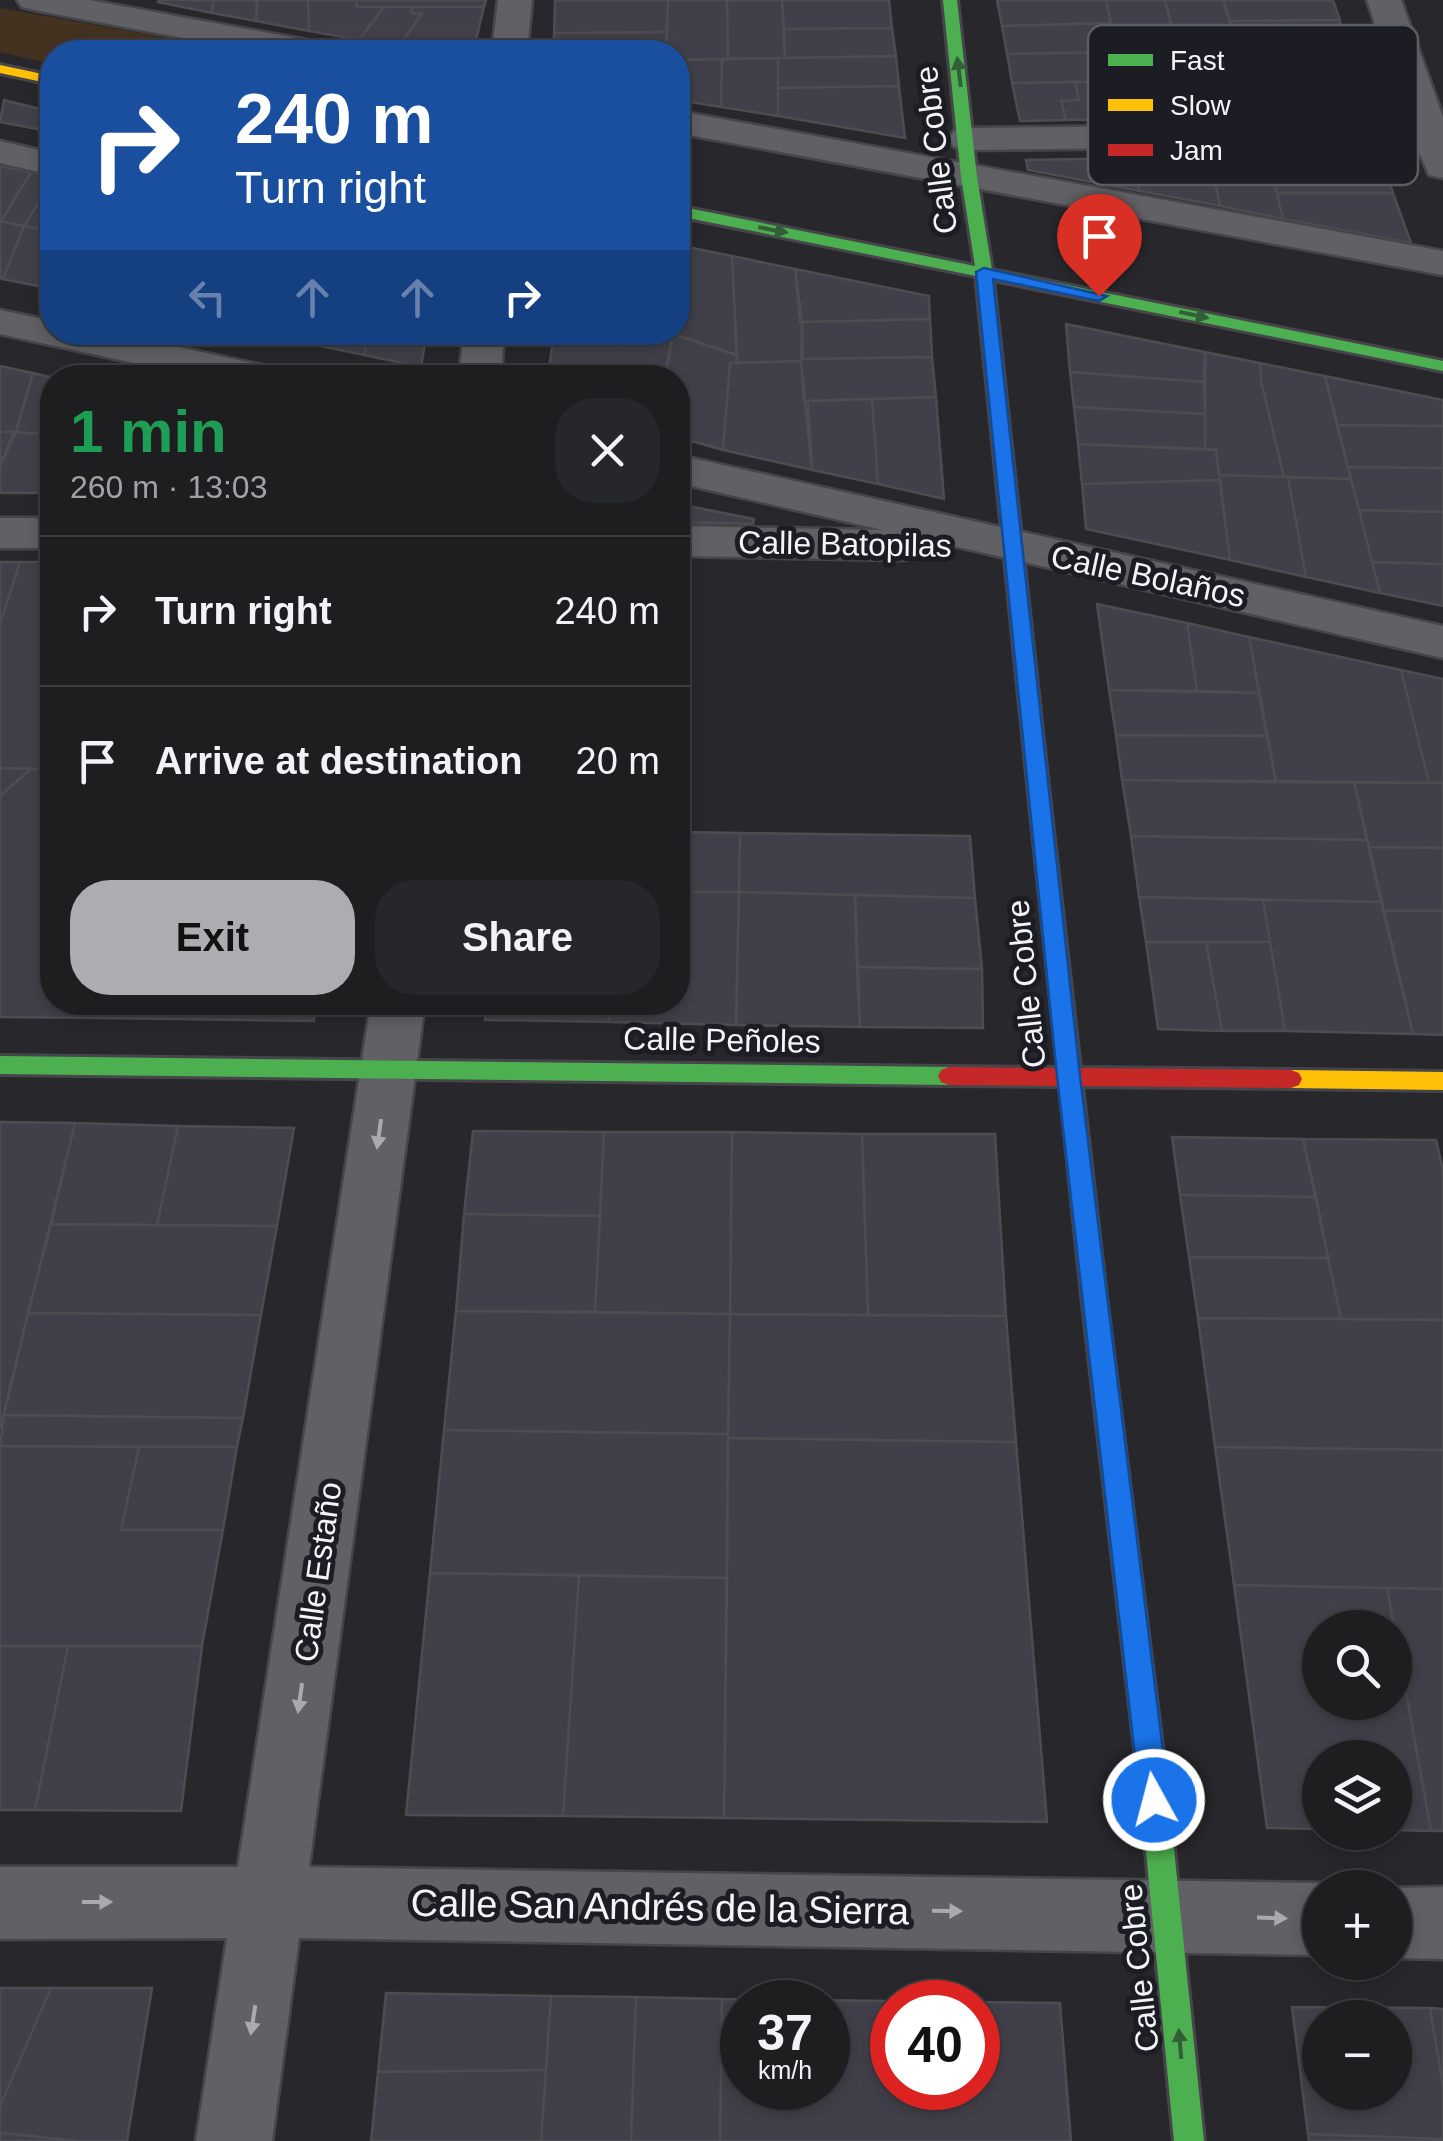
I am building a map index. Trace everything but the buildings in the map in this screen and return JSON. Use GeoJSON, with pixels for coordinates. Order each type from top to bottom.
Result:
{"type":"FeatureCollection","features":[{"type":"Feature","properties":{"kind":"street"},"geometry":{"type":"LineString","coordinates":[[34,0],[248,40]]}},
{"type":"Feature","properties":{"kind":"street"},"geometry":{"type":"LineString","coordinates":[[511,40],[515,0]]}},
{"type":"Feature","properties":{"kind":"street","name":"Calle Cobre"},"geometry":{"type":"LineString","coordinates":[[950,0],[984,272],[1068,1076],[1168,1914],[1189,2141]]}},
{"type":"Feature","properties":{"kind":"street"},"geometry":{"type":"LineString","coordinates":[[1384,0],[1393,25]]}},
{"type":"Feature","properties":{"kind":"street"},"geometry":{"type":"LineString","coordinates":[[0,69],[40,77]]}},
{"type":"Feature","properties":{"kind":"street"},"geometry":{"type":"LineString","coordinates":[[1418,99],[1443,170]]}},
{"type":"Feature","properties":{"kind":"street"},"geometry":{"type":"LineString","coordinates":[[690,123],[968,158],[1088,185]]}},
{"type":"Feature","properties":{"kind":"street"},"geometry":{"type":"LineString","coordinates":[[1418,135],[1430,134]]}},
{"type":"Feature","properties":{"kind":"street"},"geometry":{"type":"LineString","coordinates":[[0,152],[40,161]]}},
{"type":"Feature","properties":{"kind":"street"},"geometry":{"type":"LineString","coordinates":[[968,158],[1088,152]]}},
{"type":"Feature","properties":{"kind":"street"},"geometry":{"type":"LineString","coordinates":[[1090,185],[1443,263]]}},
{"type":"Feature","properties":{"kind":"street"},"geometry":{"type":"LineString","coordinates":[[690,212],[1443,366]]}},
{"type":"Feature","properties":{"kind":"street"},"geometry":{"type":"LineString","coordinates":[[0,322],[40,330]]}},
{"type":"Feature","properties":{"kind":"street"},"geometry":{"type":"LineString","coordinates":[[109,345],[203,365]]}},
{"type":"Feature","properties":{"kind":"street","name":"Calle Bolaños"},"geometry":{"type":"LineString","coordinates":[[690,472],[1443,642]]}},
{"type":"Feature","properties":{"kind":"street"},"geometry":{"type":"LineString","coordinates":[[0,533],[40,533]]}},
{"type":"Feature","properties":{"kind":"street","name":"Calle Batopilas"},"geometry":{"type":"LineString","coordinates":[[690,540],[1013,546]]}},
{"type":"Feature","properties":{"kind":"street","name":"Calle Estaño"},"geometry":{"type":"LineString","coordinates":[[234,2141],[396,1015]]}},
{"type":"Feature","properties":{"kind":"street","name":"Calle Peñoles"},"geometry":{"type":"LineString","coordinates":[[0,1065],[1443,1081]]}},
{"type":"Feature","properties":{"kind":"street","name":"Calle San Andrés de la Sierra"},"geometry":{"type":"LineString","coordinates":[[0,1903],[271,1902],[1302,1918]]}},
{"type":"Feature","properties":{"kind":"street"},"geometry":{"type":"LineString","coordinates":[[1412,1923],[1443,1924]]}},
{"type":"Feature","properties":{"kind":"shaded area"},"geometry":{"type":"Polygon","coordinates":[[[0,8],[180,40],[40,40],[40,61],[0,52],[0,8]]]}},
{"type":"Feature","properties":{"kind":"traffic: fast"},"geometry":{"type":"LineString","coordinates":[[950,0],[969,177],[984,272],[1040,804]]}},
{"type":"Feature","properties":{"kind":"traffic: fast"},"geometry":{"type":"LineString","coordinates":[[690,213],[1443,366]]}},
{"type":"Feature","properties":{"kind":"traffic: fast"},"geometry":{"type":"LineString","coordinates":[[0,1065],[949,1076]]}},
{"type":"Feature","properties":{"kind":"traffic: fast"},"geometry":{"type":"LineString","coordinates":[[1156,1810],[1189,2141]]}},
{"type":"Feature","properties":{"kind":"traffic: slow"},"geometry":{"type":"LineString","coordinates":[[0,69],[40,77]]}},
{"type":"Feature","properties":{"kind":"traffic: slow"},"geometry":{"type":"LineString","coordinates":[[1291,1079],[1443,1081]]}},
{"type":"Feature","properties":{"kind":"traffic: slow"},"geometry":{"type":"LineString","coordinates":[[1094,1296],[1156,1810]]}},
{"type":"Feature","properties":{"kind":"traffic: jam"},"geometry":{"type":"LineString","coordinates":[[1040,804],[1094,1296]]}},
{"type":"Feature","properties":{"kind":"traffic: jam"},"geometry":{"type":"LineString","coordinates":[[949,1076],[1291,1079]]}},
{"type":"Feature","properties":{"kind":"route"},"geometry":{"type":"LineString","coordinates":[[1099,296],[984,272],[1068,1076],[1154,1800]]}}]}
